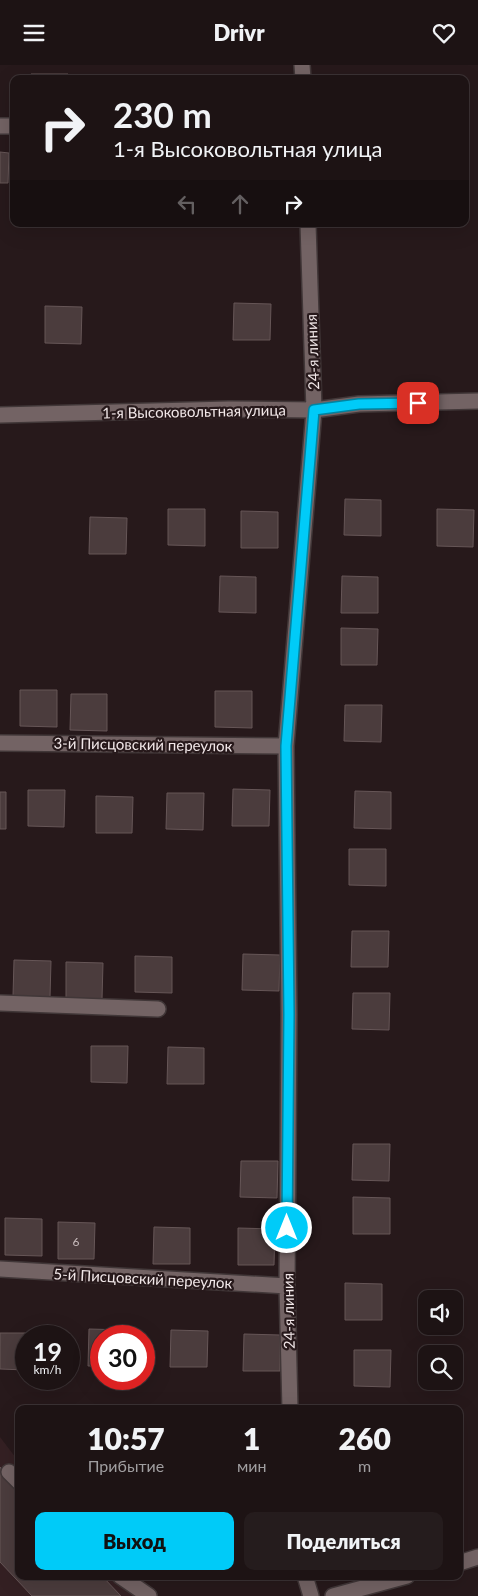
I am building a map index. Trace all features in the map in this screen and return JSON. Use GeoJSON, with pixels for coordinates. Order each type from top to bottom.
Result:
{"type":"FeatureCollection","features":[{"type":"Feature","properties":{"kind":"street","name":"24-я линия"},"geometry":{"type":"LineString","coordinates":[[290,1405],[287,1286],[289,1004],[286,746],[314,410],[308,227]]}},
{"type":"Feature","properties":{"kind":"street","name":"1-я Высоковольтная улица"},"geometry":{"type":"LineString","coordinates":[[0,415],[229,409],[314,410],[359,404],[478,401]]}},
{"type":"Feature","properties":{"kind":"street","name":"3-й Писцовский переулок"},"geometry":{"type":"LineString","coordinates":[[0,743],[286,746]]}},
{"type":"Feature","properties":{"kind":"street"},"geometry":{"type":"LineString","coordinates":[[0,1003],[158,1009]]}},
{"type":"Feature","properties":{"kind":"street","name":"5-й Писцовский переулок"},"geometry":{"type":"LineString","coordinates":[[0,1269],[287,1286]]}},
{"type":"Feature","properties":{"kind":"street"},"geometry":{"type":"LineString","coordinates":[[463,1562],[478,1557]]}},
{"type":"Feature","properties":{"kind":"street"},"geometry":{"type":"LineString","coordinates":[[125,1580],[150,1596]]}},
{"type":"Feature","properties":{"kind":"street"},"geometry":{"type":"LineString","coordinates":[[306,1580],[311,1596]]}},
{"type":"Feature","properties":{"kind":"street"},"geometry":{"type":"LineString","coordinates":[[333,1596],[392,1580]]}},
{"type":"Feature","properties":{"kind":"shaded area"},"geometry":{"type":"Polygon","coordinates":[[[0,1437],[15,1457],[15,1580],[135,1580],[157,1596],[0,1596],[0,1437]]]}},
{"type":"Feature","properties":{"kind":"building"},"geometry":{"type":"Polygon","coordinates":[[[31,74],[68,74],[68,75],[31,74]]]}},
{"type":"Feature","properties":{"kind":"building"},"geometry":{"type":"Polygon","coordinates":[[[0,152],[9,153],[8,183],[0,183],[0,152]]]}},
{"type":"Feature","properties":{"kind":"building"},"geometry":{"type":"Polygon","coordinates":[[[234,303],[271,304],[270,340],[233,340],[234,303]]]}},
{"type":"Feature","properties":{"kind":"building"},"geometry":{"type":"Polygon","coordinates":[[[45,306],[82,307],[81,344],[45,343],[45,306]]]}},
{"type":"Feature","properties":{"kind":"building"},"geometry":{"type":"Polygon","coordinates":[[[345,499],[381,500],[381,536],[344,535],[345,499]]]}},
{"type":"Feature","properties":{"kind":"building"},"geometry":{"type":"Polygon","coordinates":[[[168,509],[205,509],[205,546],[168,545],[168,509]]]}},
{"type":"Feature","properties":{"kind":"building"},"geometry":{"type":"Polygon","coordinates":[[[437,509],[474,510],[473,547],[437,546],[437,509]]]}},
{"type":"Feature","properties":{"kind":"building"},"geometry":{"type":"Polygon","coordinates":[[[241,511],[278,512],[278,548],[241,548],[241,511]]]}},
{"type":"Feature","properties":{"kind":"building"},"geometry":{"type":"Polygon","coordinates":[[[90,517],[127,518],[126,554],[89,554],[90,517]]]}},
{"type":"Feature","properties":{"kind":"building"},"geometry":{"type":"Polygon","coordinates":[[[220,576],[256,577],[256,613],[219,612],[220,576]]]}},
{"type":"Feature","properties":{"kind":"building"},"geometry":{"type":"Polygon","coordinates":[[[342,576],[378,577],[378,613],[341,613],[342,576]]]}},
{"type":"Feature","properties":{"kind":"building"},"geometry":{"type":"Polygon","coordinates":[[[341,628],[378,629],[377,665],[341,665],[341,628]]]}},
{"type":"Feature","properties":{"kind":"building"},"geometry":{"type":"Polygon","coordinates":[[[20,690],[57,690],[57,727],[20,726],[20,690]]]}},
{"type":"Feature","properties":{"kind":"building"},"geometry":{"type":"Polygon","coordinates":[[[215,691],[252,691],[252,728],[215,727],[215,691]]]}},
{"type":"Feature","properties":{"kind":"building"},"geometry":{"type":"Polygon","coordinates":[[[71,694],[107,694],[107,731],[70,730],[71,694]]]}},
{"type":"Feature","properties":{"kind":"building"},"geometry":{"type":"Polygon","coordinates":[[[345,705],[382,705],[381,742],[344,741],[345,705]]]}},
{"type":"Feature","properties":{"kind":"building"},"geometry":{"type":"Polygon","coordinates":[[[233,789],[270,790],[269,826],[232,826],[233,789]]]}},
{"type":"Feature","properties":{"kind":"building"},"geometry":{"type":"Polygon","coordinates":[[[28,790],[65,790],[64,827],[28,826],[28,790]]]}},
{"type":"Feature","properties":{"kind":"building"},"geometry":{"type":"Polygon","coordinates":[[[355,791],[391,792],[391,829],[354,828],[355,791]]]}},
{"type":"Feature","properties":{"kind":"building"},"geometry":{"type":"Polygon","coordinates":[[[0,792],[6,792],[6,829],[0,829],[0,792]]]}},
{"type":"Feature","properties":{"kind":"building"},"geometry":{"type":"Polygon","coordinates":[[[167,793],[204,793],[203,830],[166,829],[167,793]]]}},
{"type":"Feature","properties":{"kind":"building"},"geometry":{"type":"Polygon","coordinates":[[[96,796],[133,797],[132,833],[96,833],[96,796]]]}},
{"type":"Feature","properties":{"kind":"building"},"geometry":{"type":"Polygon","coordinates":[[[349,849],[386,849],[386,886],[349,885],[349,849]]]}},
{"type":"Feature","properties":{"kind":"building"},"geometry":{"type":"Polygon","coordinates":[[[352,931],[389,931],[388,967],[351,967],[352,931]]]}},
{"type":"Feature","properties":{"kind":"building"},"geometry":{"type":"Polygon","coordinates":[[[243,954],[280,955],[279,991],[242,990],[243,954]]]}},
{"type":"Feature","properties":{"kind":"building"},"geometry":{"type":"Polygon","coordinates":[[[135,956],[172,957],[172,993],[135,992],[135,956]]]}},
{"type":"Feature","properties":{"kind":"building"},"geometry":{"type":"Polygon","coordinates":[[[14,960],[51,961],[50,997],[13,996],[14,960]]]}},
{"type":"Feature","properties":{"kind":"building"},"geometry":{"type":"Polygon","coordinates":[[[66,962],[103,963],[102,999],[66,998],[66,962]]]}},
{"type":"Feature","properties":{"kind":"building"},"geometry":{"type":"Polygon","coordinates":[[[353,993],[390,993],[389,1030],[352,1029],[353,993]]]}},
{"type":"Feature","properties":{"kind":"building"},"geometry":{"type":"Polygon","coordinates":[[[91,1046],[128,1046],[127,1083],[91,1082],[91,1046]]]}},
{"type":"Feature","properties":{"kind":"building"},"geometry":{"type":"Polygon","coordinates":[[[168,1047],[204,1048],[204,1084],[167,1084],[168,1047]]]}},
{"type":"Feature","properties":{"kind":"building"},"geometry":{"type":"Polygon","coordinates":[[[353,1144],[390,1144],[389,1181],[352,1180],[353,1144]]]}},
{"type":"Feature","properties":{"kind":"building"},"geometry":{"type":"Polygon","coordinates":[[[241,1161],[278,1161],[277,1198],[240,1197],[241,1161]]]}},
{"type":"Feature","properties":{"kind":"building"},"geometry":{"type":"Polygon","coordinates":[[[353,1197],[390,1198],[390,1234],[353,1234],[353,1197]]]}},
{"type":"Feature","properties":{"kind":"building"},"geometry":{"type":"Polygon","coordinates":[[[5,1218],[42,1219],[42,1256],[5,1255],[5,1218]]]}},
{"type":"Feature","properties":{"kind":"building"},"geometry":{"type":"Polygon","coordinates":[[[58,1222],[95,1223],[94,1259],[58,1259],[58,1222]]]}},
{"type":"Feature","properties":{"kind":"building"},"geometry":{"type":"Polygon","coordinates":[[[154,1227],[190,1228],[190,1264],[153,1264],[154,1227]]]}},
{"type":"Feature","properties":{"kind":"building"},"geometry":{"type":"Polygon","coordinates":[[[238,1228],[275,1229],[274,1265],[238,1265],[238,1228]]]}},
{"type":"Feature","properties":{"kind":"building"},"geometry":{"type":"Polygon","coordinates":[[[345,1283],[382,1284],[382,1320],[345,1320],[345,1283]]]}},
{"type":"Feature","properties":{"kind":"building"},"geometry":{"type":"Polygon","coordinates":[[[89,1329],[90,1329],[90,1366],[88,1366],[89,1329]]]}},
{"type":"Feature","properties":{"kind":"building"},"geometry":{"type":"Polygon","coordinates":[[[171,1330],[208,1331],[207,1367],[170,1367],[171,1330]]]}},
{"type":"Feature","properties":{"kind":"building"},"geometry":{"type":"Polygon","coordinates":[[[0,1333],[15,1333],[15,1370],[0,1369],[0,1333]]]}},
{"type":"Feature","properties":{"kind":"building"},"geometry":{"type":"Polygon","coordinates":[[[244,1334],[280,1335],[280,1371],[243,1371],[244,1334]]]}},
{"type":"Feature","properties":{"kind":"building"},"geometry":{"type":"Polygon","coordinates":[[[354,1350],[391,1350],[390,1387],[354,1386],[354,1350]]]}},
{"type":"Feature","properties":{"kind":"building"},"geometry":{"type":"Polygon","coordinates":[[[0,1467],[15,1488],[15,1578],[0,1562],[0,1467]]]}},
{"type":"Feature","properties":{"kind":"building"},"geometry":{"type":"Polygon","coordinates":[[[17,1580],[106,1580],[121,1596],[32,1596],[17,1580]]]}},
{"type":"Feature","properties":{"kind":"route"},"geometry":{"type":"LineString","coordinates":[[287,1228],[289,1014],[286,746],[314,410],[359,404],[418,403]]}}]}
